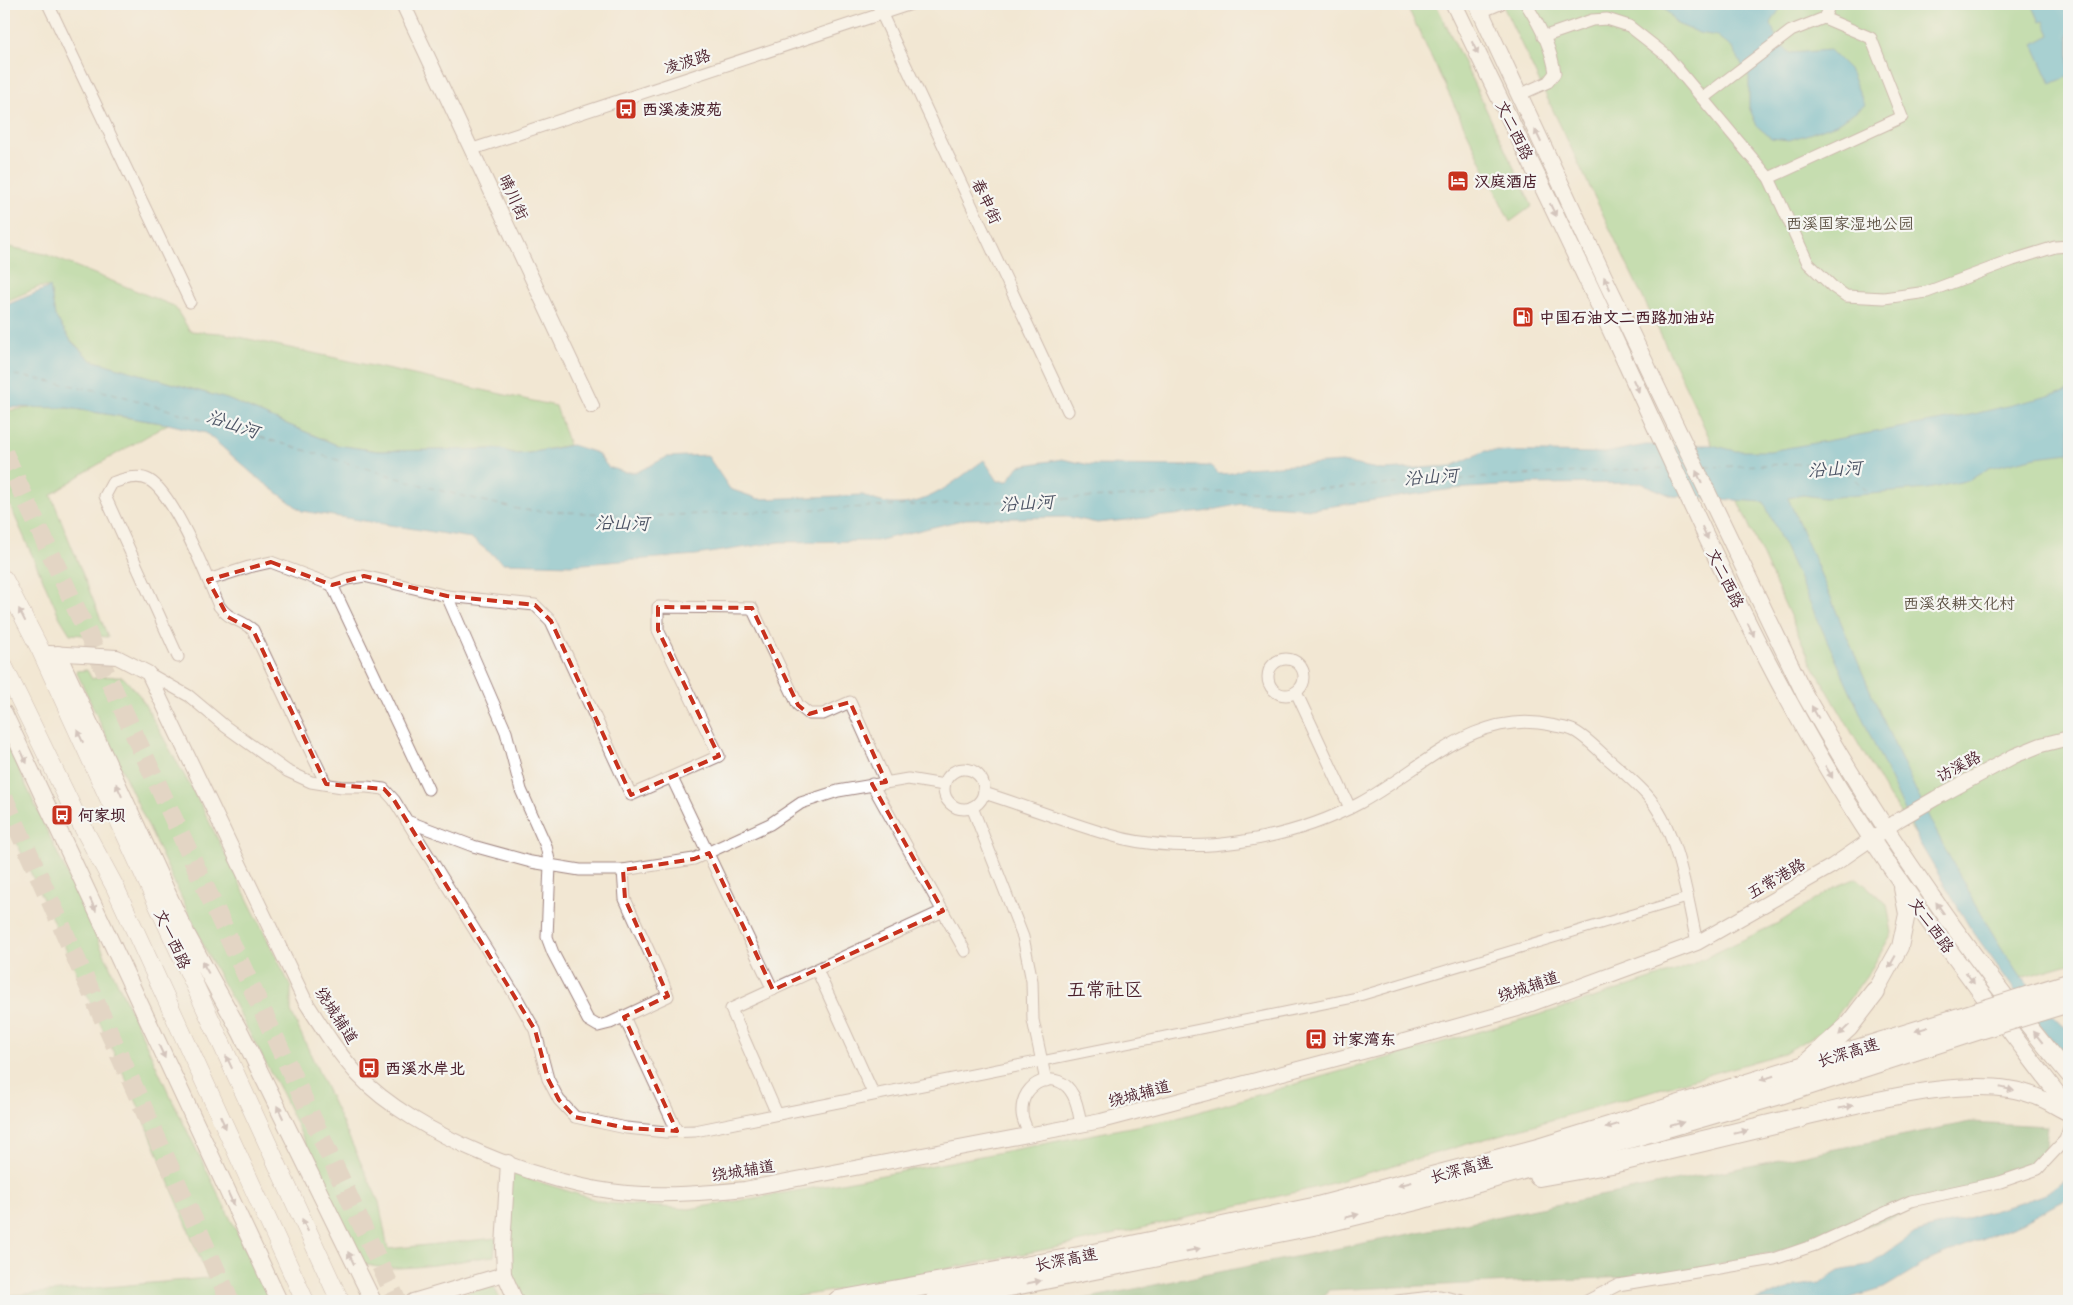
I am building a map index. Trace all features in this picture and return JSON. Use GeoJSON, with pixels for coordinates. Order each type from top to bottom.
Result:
{"type":"FeatureCollection","features":[{"type":"Feature","properties":{"kind":"highway","name":"长深高速"},"geometry":{"type":"LineString","coordinates":[[935,1301],[1309,1226],[1420,1199],[1777,1096],[1974,1022],[2069,990]]}},
{"type":"Feature","properties":{"kind":"highway"},"geometry":{"type":"LineString","coordinates":[[1804,1066],[1848,1027],[1875,992]]}},
{"type":"Feature","properties":{"kind":"highway","name":"长深高速"},"geometry":{"type":"LineString","coordinates":[[838,1301],[1079,1257],[1318,1207],[1538,1149],[1804,1066],[1974,1022]]}},
{"type":"Feature","properties":{"kind":"highway"},"geometry":{"type":"LineString","coordinates":[[1420,1199],[1612,1163],[1799,1118]]}},
{"type":"Feature","properties":{"kind":"main road","name":"文二西路"},"geometry":{"type":"LineString","coordinates":[[1454,4],[1616,342],[1722,571],[1785,694],[1870,840],[2069,1110]]}},
{"type":"Feature","properties":{"kind":"main road","name":"文二西路"},"geometry":{"type":"LineString","coordinates":[[1479,8],[1742,569],[1805,695],[1839,756],[1885,828],[1964,942],[2069,1075]]}},
{"type":"Feature","properties":{"kind":"main road","name":"文一西路"},"geometry":{"type":"LineString","coordinates":[[4,579],[50,653],[148,886],[340,1301]]}},
{"type":"Feature","properties":{"kind":"main road"},"geometry":{"type":"LineString","coordinates":[[50,653],[184,929],[241,1033],[373,1301]]}},
{"type":"Feature","properties":{"kind":"main road","name":"文一西路"},"geometry":{"type":"LineString","coordinates":[[4,667],[8,684],[130,918],[305,1301]]}},
{"type":"Feature","properties":{"kind":"main road"},"geometry":{"type":"LineString","coordinates":[[4,713],[279,1301]]}},
{"type":"Feature","properties":{"kind":"main road"},"geometry":{"type":"LineString","coordinates":[[140,836],[148,886],[184,929]]}},
{"type":"Feature","properties":{"kind":"main road"},"geometry":{"type":"LineString","coordinates":[[1875,992],[1900,947],[1907,914],[1900,881]]}},
{"type":"Feature","properties":{"kind":"main road"},"geometry":{"type":"LineString","coordinates":[[1799,1118],[1922,1091],[1996,1086],[2035,1095],[2069,1113]]}},
{"type":"Feature","properties":{"kind":"street"},"geometry":{"type":"LineString","coordinates":[[48,4],[190,302]]}},
{"type":"Feature","properties":{"kind":"street","name":"晴川街"},"geometry":{"type":"LineString","coordinates":[[403,4],[473,149],[592,406]]}},
{"type":"Feature","properties":{"kind":"street","name":"凌波路"},"geometry":{"type":"LineString","coordinates":[[473,149],[879,9],[912,4]]}},
{"type":"Feature","properties":{"kind":"street"},"geometry":{"type":"LineString","coordinates":[[1479,8],[1500,4]]}},
{"type":"Feature","properties":{"kind":"street"},"geometry":{"type":"LineString","coordinates":[[1519,95],[1548,82],[1555,73],[1554,62],[1526,4]]}},
{"type":"Feature","properties":{"kind":"street"},"geometry":{"type":"LineString","coordinates":[[1824,18],[1830,4]]}},
{"type":"Feature","properties":{"kind":"street","name":"春申街"},"geometry":{"type":"LineString","coordinates":[[879,9],[1068,411]]}},
{"type":"Feature","properties":{"kind":"street"},"geometry":{"type":"LineString","coordinates":[[1703,98],[1791,31],[1824,18],[1870,38],[1902,117],[1770,178]]}},
{"type":"Feature","properties":{"kind":"street"},"geometry":{"type":"LineString","coordinates":[[1543,37],[1592,20],[1617,21],[1629,26],[1666,55],[1770,178],[1808,263],[1833,287],[1846,296],[1884,298],[1927,292],[2013,260],[2055,247],[2069,246]]}},
{"type":"Feature","properties":{"kind":"street"},"geometry":{"type":"LineString","coordinates":[[178,656],[105,496],[112,483],[128,477],[148,479],[167,496],[219,606],[228,617],[242,621],[254,630],[326,784]]}},
{"type":"Feature","properties":{"kind":"street"},"geometry":{"type":"LineString","coordinates":[[208,580],[271,562],[332,585],[346,579],[364,576],[447,596],[534,605],[542,610],[551,621],[631,795],[719,756],[658,630],[658,607],[752,608],[798,705],[809,714],[823,714],[850,702],[886,782]]}},
{"type":"Feature","properties":{"kind":"street"},"geometry":{"type":"LineString","coordinates":[[332,585],[428,789]]}},
{"type":"Feature","properties":{"kind":"street"},"geometry":{"type":"LineString","coordinates":[[447,596],[506,732],[521,790],[546,846],[550,865],[546,937],[552,953],[588,1020],[598,1026],[624,1017],[668,996],[625,899],[623,870]]}},
{"type":"Feature","properties":{"kind":"street"},"geometry":{"type":"LineString","coordinates":[[50,653],[117,657],[189,696],[233,733],[286,771],[311,782],[384,790],[394,800],[535,1030],[548,1079],[559,1100],[575,1117],[626,1128],[695,1131],[873,1093],[1352,998],[1687,898]]}},
{"type":"Feature","properties":{"kind":"street","name":"绕城辅道"},"geometry":{"type":"LineString","coordinates":[[148,673],[305,1001],[358,1076],[402,1112],[454,1142],[560,1181],[626,1193],[687,1195],[744,1189],[1081,1125],[1395,1044],[1518,1008],[1697,943]]}},
{"type":"Feature","properties":{"kind":"street"},"geometry":{"type":"LineString","coordinates":[[1296,692],[1350,808]]}},
{"type":"Feature","properties":{"kind":"street"},"geometry":{"type":"LineString","coordinates":[[984,793],[1111,836],[1141,842],[1203,845],[1239,842],[1309,825],[1350,808],[1467,735],[1497,724],[1533,721],[1573,730],[1602,753],[1647,795],[1670,834],[1697,943]]}},
{"type":"Feature","properties":{"kind":"street","name":"访溪路"},"geometry":{"type":"LineString","coordinates":[[1870,840],[1885,828],[1936,798],[2014,756],[2069,738]]}},
{"type":"Feature","properties":{"kind":"street"},"geometry":{"type":"LineString","coordinates":[[967,768],[974,771],[982,780],[984,793],[978,804],[972,807],[960,808],[950,803],[944,792],[944,785],[946,779],[955,770],[967,768]]}},
{"type":"Feature","properties":{"kind":"street"},"geometry":{"type":"LineString","coordinates":[[672,778],[773,990]]}},
{"type":"Feature","properties":{"kind":"street"},"geometry":{"type":"LineString","coordinates":[[407,821],[473,846],[531,862],[580,870],[623,870],[694,859],[770,824],[802,803],[838,791],[908,779],[944,785]]}},
{"type":"Feature","properties":{"kind":"street"},"geometry":{"type":"LineString","coordinates":[[872,784],[965,951]]}},
{"type":"Feature","properties":{"kind":"street"},"geometry":{"type":"LineString","coordinates":[[972,807],[1023,937],[1032,980],[1033,1020],[1046,1081]]}},
{"type":"Feature","properties":{"kind":"street","name":"五常港路"},"geometry":{"type":"LineString","coordinates":[[1697,943],[1832,866],[1870,840]]}},
{"type":"Feature","properties":{"kind":"street"},"geometry":{"type":"LineString","coordinates":[[777,1114],[731,1010],[943,912]]}},
{"type":"Feature","properties":{"kind":"street"},"geometry":{"type":"LineString","coordinates":[[817,970],[873,1093]]}},
{"type":"Feature","properties":{"kind":"street"},"geometry":{"type":"LineString","coordinates":[[624,1017],[677,1131]]}},
{"type":"Feature","properties":{"kind":"street"},"geometry":{"type":"LineString","coordinates":[[1029,1135],[1022,1113],[1024,1097],[1031,1085],[1046,1081],[1052,1080],[1063,1083],[1073,1094],[1081,1125]]}},
{"type":"Feature","properties":{"kind":"street"},"geometry":{"type":"LineString","coordinates":[[1587,1301],[1618,1286],[1774,1259],[1815,1245],[1911,1201],[2000,1182],[2038,1169],[2065,1140],[2069,1128]]}},
{"type":"Feature","properties":{"kind":"street"},"geometry":{"type":"LineString","coordinates":[[508,1162],[503,1247],[504,1274],[516,1301]]}},
{"type":"Feature","properties":{"kind":"street"},"geometry":{"type":"LineString","coordinates":[[412,1301],[504,1274]]}},
{"type":"Feature","properties":{"kind":"street"},"geometry":{"type":"LineString","coordinates":[[1397,1301],[1440,1296],[1463,1301]]}},
{"type":"Feature","properties":{"kind":"highlighted area"},"geometry":{"type":"Polygon","coordinates":[[[271,562],[332,585],[364,576],[447,596],[535,605],[551,621],[631,795],[719,756],[658,630],[658,607],[752,608],[798,705],[809,714],[850,702],[886,782],[872,784],[943,911],[773,990],[709,853],[694,859],[623,870],[625,899],[668,996],[624,1017],[677,1131],[626,1128],[575,1117],[559,1100],[548,1079],[535,1030],[394,800],[384,789],[326,784],[253,630],[228,617],[208,580],[271,562]]]}},
{"type":"Feature","properties":{"kind":"green space"},"geometry":{"type":"Polygon","coordinates":[[[1406,4],[1436,4],[1532,206],[1510,222],[1406,4]]]}},
{"type":"Feature","properties":{"kind":"green space","name":"西溪国家湿地公园"},"geometry":{"type":"Polygon","coordinates":[[[1502,4],[2069,4],[2069,964],[2017,979],[1889,797],[1811,662],[1692,400],[1502,4]]]}},
{"type":"Feature","properties":{"kind":"green space"},"geometry":{"type":"Polygon","coordinates":[[[4,246],[45,254],[174,306],[190,331],[221,333],[556,406],[569,445],[516,454],[500,449],[378,451],[337,445],[227,399],[91,360],[70,339],[55,316],[50,287],[39,287],[4,302],[4,246]]]}},
{"type":"Feature","properties":{"kind":"green space"},"geometry":{"type":"Polygon","coordinates":[[[38,407],[68,408],[168,424],[87,471],[51,495],[108,637],[70,634],[60,618],[4,492],[4,411],[38,407]]]}},
{"type":"Feature","properties":{"kind":"green space"},"geometry":{"type":"Polygon","coordinates":[[[87,670],[92,679],[101,676],[123,677],[140,696],[202,807],[291,987],[291,1012],[379,1202],[388,1249],[496,1238],[494,1256],[408,1268],[375,1267],[362,1263],[282,1094],[208,955],[76,671],[87,670]]]}},
{"type":"Feature","properties":{"kind":"green space"},"geometry":{"type":"Polygon","coordinates":[[[4,738],[172,1100],[271,1301],[4,1301],[4,1296],[208,1278],[142,1114],[4,815],[4,738]]]}},
{"type":"Feature","properties":{"kind":"green space"},"geometry":{"type":"Polygon","coordinates":[[[1857,878],[1887,904],[1892,933],[1872,968],[1828,1028],[1784,1053],[1318,1187],[1069,1245],[838,1290],[768,1301],[521,1301],[509,1272],[508,1184],[514,1174],[606,1203],[689,1209],[831,1185],[1177,1118],[1569,1006],[1684,968],[1780,922],[1833,888],[1857,878]]]}},
{"type":"Feature","properties":{"kind":"green space"},"geometry":{"type":"Polygon","coordinates":[[[1970,1122],[2048,1126],[2043,1166],[1822,1241],[1674,1275],[1329,1290],[1317,1301],[1074,1301],[1970,1122]]]}},
{"type":"Feature","properties":{"kind":"green space"},"geometry":{"type":"Polygon","coordinates":[[[493,1285],[501,1301],[437,1301],[493,1285]]]}},
{"type":"Feature","properties":{"kind":"water"},"geometry":{"type":"Polygon","coordinates":[[[1661,4],[1783,4],[1771,23],[1777,42],[1790,53],[1830,50],[1849,69],[1865,105],[1836,124],[1809,134],[1789,140],[1771,138],[1757,126],[1749,107],[1749,77],[1733,49],[1717,36],[1699,33],[1677,24],[1661,4]]]}},
{"type":"Feature","properties":{"kind":"water"},"geometry":{"type":"Polygon","coordinates":[[[2032,4],[2069,4],[2069,76],[2051,84],[2033,44],[2050,35],[2044,21],[2040,22],[2032,4]]]}},
{"type":"Feature","properties":{"kind":"water","name":"沿山河"},"geometry":{"type":"Polygon","coordinates":[[[50,287],[55,316],[72,342],[91,360],[227,399],[337,445],[378,451],[500,449],[516,454],[572,445],[597,453],[608,467],[624,472],[637,472],[667,457],[707,455],[730,489],[759,499],[863,495],[881,502],[898,504],[913,502],[942,490],[984,460],[998,481],[1008,481],[1019,466],[1062,459],[1090,465],[1211,466],[1219,474],[1233,473],[1246,468],[1342,462],[1383,470],[1452,466],[1485,451],[1605,453],[1645,445],[1712,445],[1736,451],[1770,451],[1970,415],[2069,391],[2069,453],[2036,457],[1989,468],[1970,480],[1927,489],[1824,498],[1803,495],[1788,498],[1874,699],[1919,798],[1970,894],[2002,949],[2026,984],[2069,1031],[2069,1062],[2045,1033],[1969,926],[1919,842],[1764,502],[1672,496],[1641,483],[1531,484],[1453,489],[1312,509],[1241,504],[1203,512],[1097,523],[1069,517],[966,519],[876,541],[780,542],[696,555],[571,565],[503,563],[471,538],[302,511],[255,476],[206,433],[168,424],[68,408],[4,407],[4,306],[50,287]]]}},
{"type":"Feature","properties":{"kind":"water"},"geometry":{"type":"Polygon","coordinates":[[[2069,1176],[2069,1198],[2024,1222],[1930,1260],[1884,1288],[1840,1301],[1754,1301],[1796,1286],[1820,1283],[1839,1271],[1871,1264],[1915,1233],[2045,1194],[2069,1176]]]}},
{"type":"Feature","properties":{"kind":"ferry route"},"geometry":{"type":"LineString","coordinates":[[4,373],[112,393],[442,491],[522,510],[652,516],[1350,487],[1523,475],[1666,468]]}},
{"type":"Feature","properties":{"kind":"ferry route"},"geometry":{"type":"LineString","coordinates":[[1705,467],[1823,463],[1851,476],[1871,495]]}},
{"type":"Feature","properties":{"kind":"tunnel"},"geometry":{"type":"LineString","coordinates":[[4,453],[397,1301]]}},
{"type":"Feature","properties":{"kind":"tunnel"},"geometry":{"type":"LineString","coordinates":[[4,798],[230,1301]]}},
{"type":"Feature","properties":{"kind":"place","name":"西溪凌波苑"},"geometry":{"type":"Point","coordinates":[626,109]}},
{"type":"Feature","properties":{"kind":"place","name":"汉庭酒店"},"geometry":{"type":"Point","coordinates":[1458,181]}},
{"type":"Feature","properties":{"kind":"place","name":"中国石油文二西路加油站"},"geometry":{"type":"Point","coordinates":[1523,317]}},
{"type":"Feature","properties":{"kind":"place","name":"何家坝"},"geometry":{"type":"Point","coordinates":[62,815]}},
{"type":"Feature","properties":{"kind":"place","name":"计家湾东"},"geometry":{"type":"Point","coordinates":[1316,1039]}},
{"type":"Feature","properties":{"kind":"place","name":"西溪水岸北"},"geometry":{"type":"Point","coordinates":[369,1068]}},
{"type":"Feature","properties":{"kind":"district","name":"五常社区"},"geometry":{"type":"Point","coordinates":[1105,989]}},
{"type":"Feature","properties":{"kind":"park label","name":"西溪农耕文化村"},"geometry":{"type":"Point","coordinates":[1959,603]}}]}
